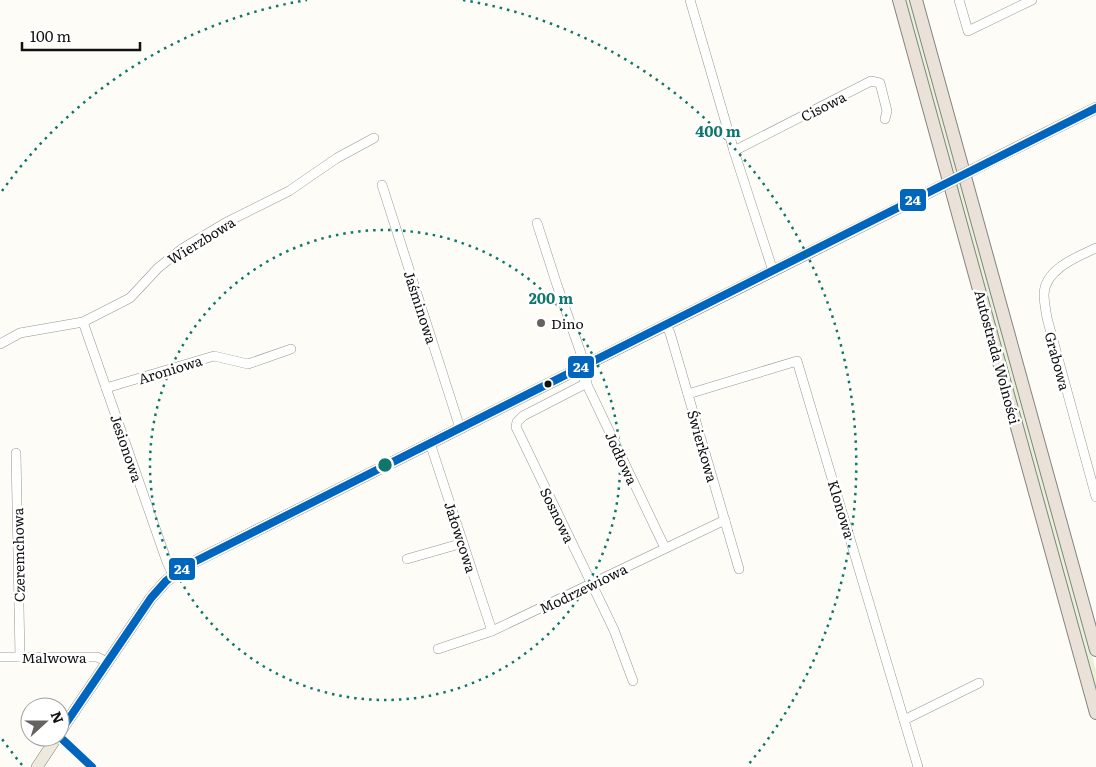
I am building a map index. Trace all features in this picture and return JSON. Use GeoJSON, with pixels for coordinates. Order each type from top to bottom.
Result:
{"type":"FeatureCollection","features":[{"type":"Feature","properties":{"kind":"highway","name":"Autostrada Wolności"},"geometry":{"type":"LineString","coordinates":[[899,0],[1096,713]]}},
{"type":"Feature","properties":{"kind":"highway","name":"Autostrada Wolności"},"geometry":{"type":"LineString","coordinates":[[916,0],[1096,650]]}},
{"type":"Feature","properties":{"kind":"main road"},"geometry":{"type":"LineString","coordinates":[[70,717],[151,598],[173,575],[199,560],[582,366],[1096,108]]}},
{"type":"Feature","properties":{"kind":"main road"},"geometry":{"type":"LineString","coordinates":[[37,767],[51,747]]}},
{"type":"Feature","properties":{"kind":"street"},"geometry":{"type":"LineString","coordinates":[[690,0],[734,151],[773,271]]}},
{"type":"Feature","properties":{"kind":"street"},"geometry":{"type":"LineString","coordinates":[[959,0],[968,31],[1032,0]]}},
{"type":"Feature","properties":{"kind":"street","name":"Cisowa"},"geometry":{"type":"LineString","coordinates":[[734,151],[871,81],[880,83],[888,111],[885,118]]}},
{"type":"Feature","properties":{"kind":"street","name":"Wierzbowa"},"geometry":{"type":"LineString","coordinates":[[0,344],[20,333],[83,322],[130,298],[158,268],[183,248],[225,223],[289,190],[337,158],[374,138]]}},
{"type":"Feature","properties":{"kind":"street","name":"Jaśminowa"},"geometry":{"type":"LineString","coordinates":[[382,185],[460,428]]}},
{"type":"Feature","properties":{"kind":"street","name":"Jodłowa"},"geometry":{"type":"LineString","coordinates":[[538,223],[587,383],[665,548]]}},
{"type":"Feature","properties":{"kind":"street","name":"Grabowa"},"geometry":{"type":"LineString","coordinates":[[1096,248],[1066,263],[1051,276],[1044,292],[1047,318],[1096,497]]}},
{"type":"Feature","properties":{"kind":"street","name":"Jesionowa"},"geometry":{"type":"LineString","coordinates":[[83,322],[166,562],[173,575]]}},
{"type":"Feature","properties":{"kind":"street","name":"Świerkowa"},"geometry":{"type":"LineString","coordinates":[[666,324],[739,569]]}},
{"type":"Feature","properties":{"kind":"street","name":"Aroniowa"},"geometry":{"type":"LineString","coordinates":[[106,388],[214,356],[248,364],[291,349]]}},
{"type":"Feature","properties":{"kind":"street","name":"Klonowa"},"geometry":{"type":"LineString","coordinates":[[688,394],[797,361],[918,767]]}},
{"type":"Feature","properties":{"kind":"street","name":"Sosnowa"},"geometry":{"type":"LineString","coordinates":[[587,383],[523,416],[517,422],[516,427],[614,630],[633,681]]}},
{"type":"Feature","properties":{"kind":"street","name":"Jałowcowa"},"geometry":{"type":"LineString","coordinates":[[430,443],[492,631]]}},
{"type":"Feature","properties":{"kind":"street","name":"Czeremchowa"},"geometry":{"type":"LineString","coordinates":[[16,453],[20,657]]}},
{"type":"Feature","properties":{"kind":"street","name":"Modrzewiowa"},"geometry":{"type":"LineString","coordinates":[[438,649],[492,631],[725,520]]}},
{"type":"Feature","properties":{"kind":"street"},"geometry":{"type":"LineString","coordinates":[[407,559],[462,542]]}},
{"type":"Feature","properties":{"kind":"street","name":"Malwowa"},"geometry":{"type":"LineString","coordinates":[[0,657],[97,657],[106,662]]}},
{"type":"Feature","properties":{"kind":"street"},"geometry":{"type":"LineString","coordinates":[[904,720],[979,683]]}},
{"type":"Feature","properties":{"kind":"street"},"geometry":{"type":"LineString","coordinates":[[69,747],[92,767]]}},
{"type":"Feature","properties":{"kind":"green space"},"geometry":{"type":"Polygon","coordinates":[[[904,0],[911,0],[958,170],[952,173],[904,0]]]}},
{"type":"Feature","properties":{"kind":"green space"},"geometry":{"type":"Polygon","coordinates":[[[962,182],[1096,670],[1096,694],[955,185],[962,182]]]}},
{"type":"Feature","properties":{"kind":"transit line","name":"24"},"geometry":{"type":"LineString","coordinates":[[70,717],[151,598],[166,581],[186,566],[1096,108]]}},
{"type":"Feature","properties":{"kind":"transit line","name":"24"},"geometry":{"type":"LineString","coordinates":[[70,746],[92,767]]}},
{"type":"Feature","properties":{"kind":"place","name":"Dino"},"geometry":{"type":"Point","coordinates":[541,323]}}]}
